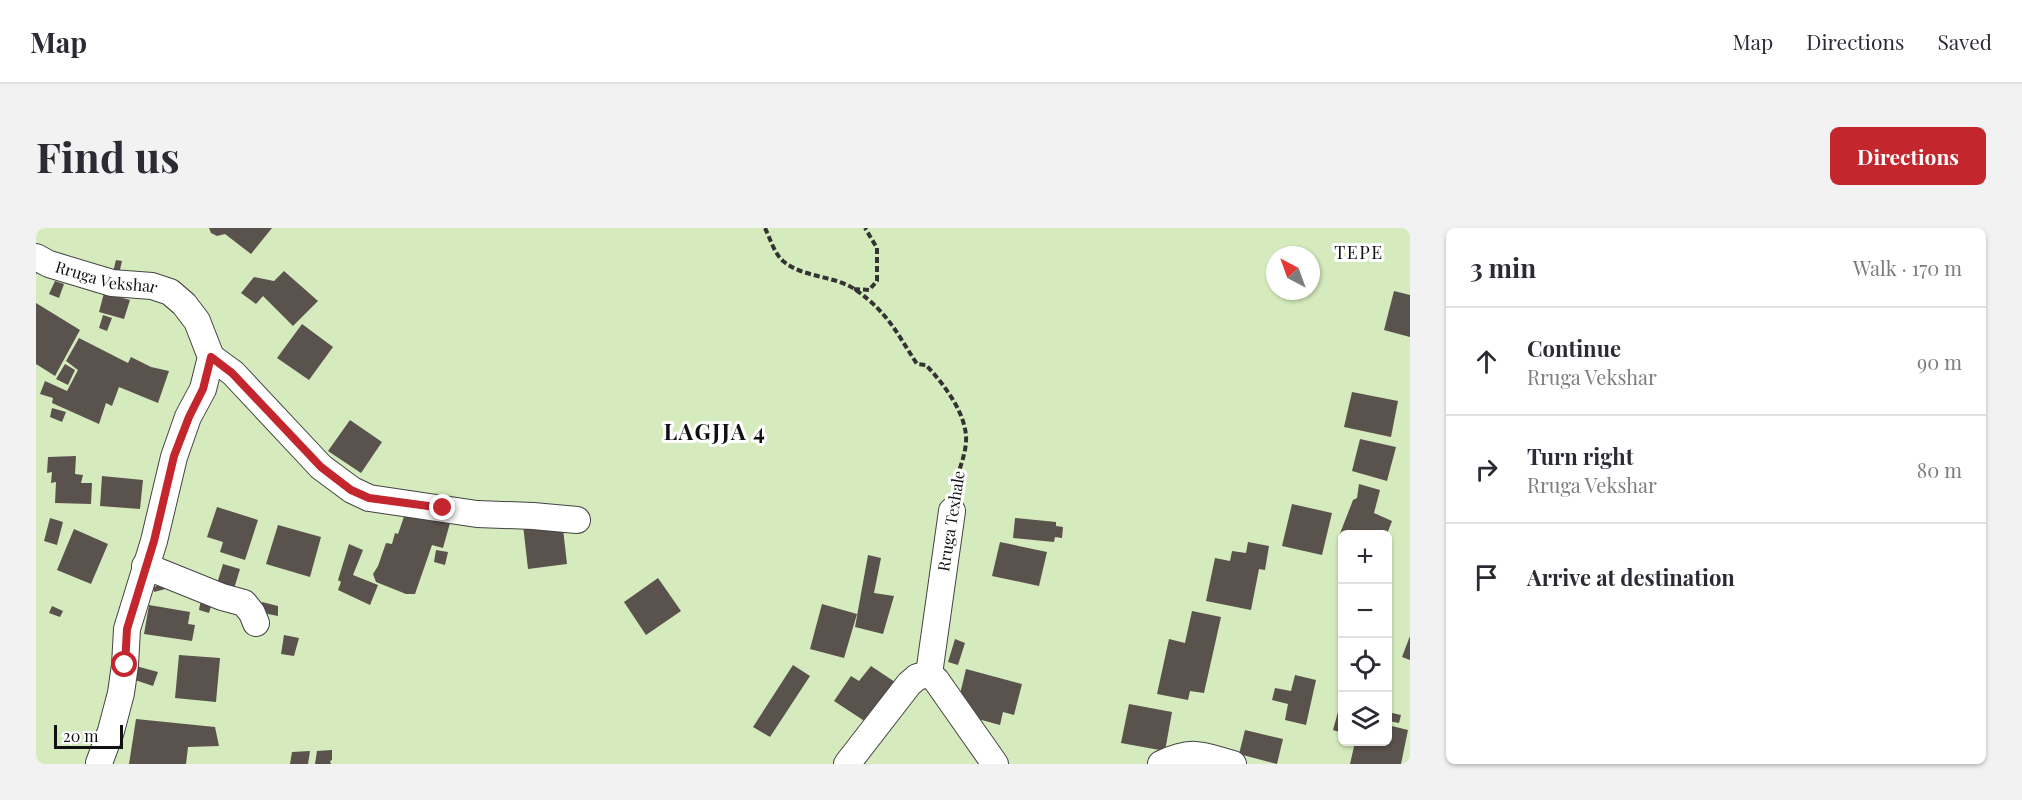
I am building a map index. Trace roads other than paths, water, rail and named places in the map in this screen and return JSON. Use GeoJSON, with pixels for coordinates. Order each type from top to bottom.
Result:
{"type":"FeatureCollection","features":[{"type":"Feature","properties":{"kind":"street","name":"Rruga Vekshar"},"geometry":{"type":"LineString","coordinates":[[36,257],[49,264],[112,283],[152,286],[170,292],[184,304],[197,321],[211,357]]}},
{"type":"Feature","properties":{"kind":"street"},"geometry":{"type":"LineString","coordinates":[[99,763],[111,731],[121,693],[127,629],[154,541],[174,456],[203,389],[211,357],[232,373],[321,467],[351,490],[369,498],[477,514],[576,520]]}},
{"type":"Feature","properties":{"kind":"street","name":"Rruga Texhale"},"geometry":{"type":"LineString","coordinates":[[929,674],[952,511]]}},
{"type":"Feature","properties":{"kind":"street"},"geometry":{"type":"LineString","coordinates":[[145,566],[222,597],[244,603],[256,623]]}},
{"type":"Feature","properties":{"kind":"street"},"geometry":{"type":"LineString","coordinates":[[847,764],[909,684],[922,675],[929,674],[936,680],[994,764]]}},
{"type":"Feature","properties":{"kind":"street"},"geometry":{"type":"LineString","coordinates":[[1161,764],[1190,753],[1233,764]]}},
{"type":"Feature","properties":{"kind":"district","name":"TEPE"},"geometry":{"type":"Point","coordinates":[1359,253]}},
{"type":"Feature","properties":{"kind":"district","name":"LAGJJA 4"},"geometry":{"type":"Point","coordinates":[715,432]}}]}
